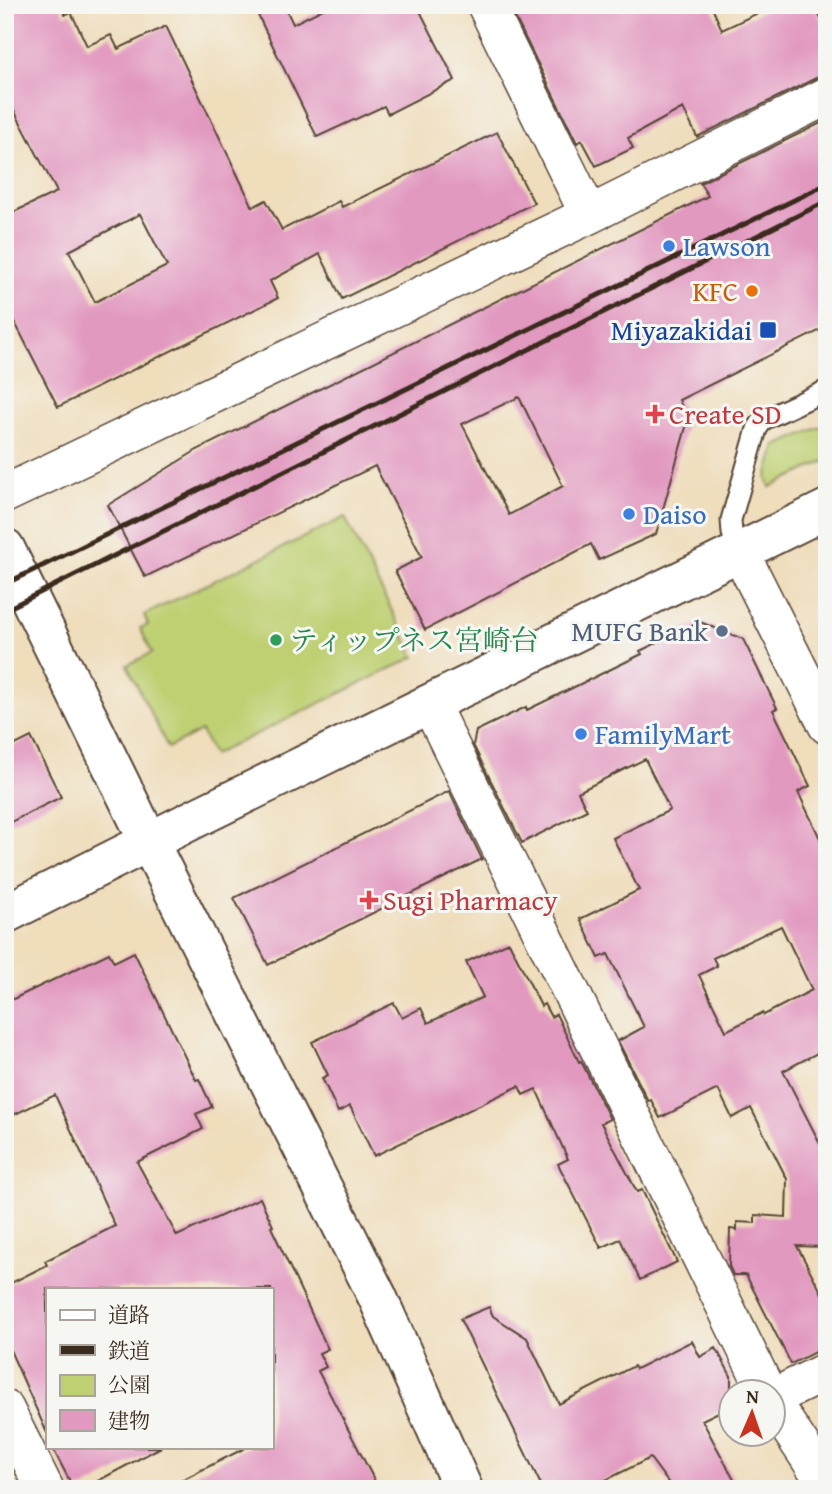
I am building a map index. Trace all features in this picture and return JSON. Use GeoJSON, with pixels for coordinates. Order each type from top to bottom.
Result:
{"type":"FeatureCollection","features":[{"type":"Feature","properties":{"kind":"street"},"geometry":{"type":"LineString","coordinates":[[486,5],[589,215]]}},
{"type":"Feature","properties":{"kind":"street"},"geometry":{"type":"LineString","coordinates":[[5,494],[589,215],[827,96]]}},
{"type":"Feature","properties":{"kind":"street"},"geometry":{"type":"LineString","coordinates":[[5,914],[827,509]]}},
{"type":"Feature","properties":{"kind":"street"},"geometry":{"type":"LineString","coordinates":[[5,548],[377,1296],[463,1489]]}},
{"type":"Feature","properties":{"kind":"street"},"geometry":{"type":"LineString","coordinates":[[740,552],[827,725]]}},
{"type":"Feature","properties":{"kind":"street"},"geometry":{"type":"LineString","coordinates":[[430,704],[761,1378]]}},
{"type":"Feature","properties":{"kind":"street"},"geometry":{"type":"LineString","coordinates":[[786,1393],[827,1371]]}},
{"type":"Feature","properties":{"kind":"street"},"geometry":{"type":"LineString","coordinates":[[5,1409],[45,1489]]}},
{"type":"Feature","properties":{"kind":"street"},"geometry":{"type":"LineString","coordinates":[[786,1422],[827,1485]]}},
{"type":"Feature","properties":{"kind":"lane"},"geometry":{"type":"LineString","coordinates":[[740,552],[732,533],[731,520],[757,429],[763,420],[827,390]]}},
{"type":"Feature","properties":{"kind":"green space"},"geometry":{"type":"Polygon","coordinates":[[[827,424],[827,460],[770,487],[767,478],[776,446],[827,424]]]}},
{"type":"Feature","properties":{"kind":"green space","name":"ティップネス宮崎台"},"geometry":{"type":"Polygon","coordinates":[[[345,517],[415,657],[213,755],[201,731],[168,748],[127,665],[152,653],[140,628],[148,625],[144,615],[345,517]]]}},
{"type":"Feature","properties":{"kind":"building"},"geometry":{"type":"Polygon","coordinates":[[[5,5],[60,5],[65,15],[71,12],[87,46],[111,35],[118,49],[166,26],[253,207],[266,200],[282,230],[339,201],[342,207],[497,132],[534,203],[342,299],[320,254],[270,281],[278,298],[58,407],[5,303],[5,216],[57,192],[5,93],[5,5]],[[140,214],[69,251],[95,302],[167,266],[140,214]]]}},
{"type":"Feature","properties":{"kind":"building"},"geometry":{"type":"Polygon","coordinates":[[[253,5],[284,5],[293,24],[331,5],[417,5],[455,80],[388,114],[384,106],[317,137],[253,5]]]}},
{"type":"Feature","properties":{"kind":"building"},"geometry":{"type":"Polygon","coordinates":[[[529,5],[711,5],[722,30],[775,5],[814,5],[827,31],[827,75],[697,137],[683,108],[628,138],[633,148],[596,166],[582,140],[577,143],[513,13],[529,5]]]}},
{"type":"Feature","properties":{"kind":"building"},"geometry":{"type":"Polygon","coordinates":[[[827,120],[827,327],[679,400],[688,420],[656,534],[599,560],[591,544],[425,630],[395,571],[422,557],[375,466],[145,577],[108,505],[197,450],[708,196],[700,183],[827,120]],[[519,397],[462,424],[509,515],[563,486],[519,397]]]}},
{"type":"Feature","properties":{"kind":"building"},"geometry":{"type":"Polygon","coordinates":[[[700,622],[743,639],[777,708],[773,710],[810,786],[798,792],[827,853],[827,1048],[783,1071],[827,1157],[827,1233],[823,1233],[823,1247],[797,1246],[827,1303],[827,1346],[791,1364],[746,1275],[733,1275],[729,1266],[730,1229],[737,1230],[737,1222],[755,1223],[755,1215],[786,1217],[787,1179],[751,1108],[732,1118],[718,1089],[660,1118],[651,1100],[648,1101],[618,1041],[644,1027],[608,954],[599,958],[580,919],[639,890],[613,838],[670,810],[645,759],[578,792],[587,810],[522,843],[473,745],[476,731],[526,707],[527,710],[642,654],[640,651],[700,622]],[[781,926],[713,958],[717,966],[699,975],[726,1031],[812,990],[781,926]]]}},
{"type":"Feature","properties":{"kind":"building"},"geometry":{"type":"Polygon","coordinates":[[[31,737],[61,797],[5,825],[5,750],[31,737]]]}},
{"type":"Feature","properties":{"kind":"building"},"geometry":{"type":"Polygon","coordinates":[[[449,791],[482,859],[268,965],[234,898],[449,791]]]}},
{"type":"Feature","properties":{"kind":"building"},"geometry":{"type":"Polygon","coordinates":[[[509,942],[541,1006],[544,1004],[551,1017],[556,1014],[579,1062],[581,1061],[610,1119],[601,1123],[637,1192],[642,1190],[677,1262],[640,1280],[620,1239],[601,1248],[558,1164],[568,1159],[536,1089],[523,1095],[519,1086],[374,1156],[350,1106],[338,1112],[322,1078],[328,1075],[312,1042],[394,1003],[402,1018],[421,1008],[428,1023],[483,997],[466,962],[509,942]]]}},
{"type":"Feature","properties":{"kind":"building"},"geometry":{"type":"Polygon","coordinates":[[[134,952],[196,1080],[199,1079],[212,1107],[196,1114],[203,1129],[137,1162],[177,1236],[260,1198],[328,1349],[319,1353],[326,1367],[318,1371],[379,1489],[164,1489],[245,1448],[273,1448],[273,1288],[46,1288],[46,1431],[5,1339],[5,1286],[47,1265],[45,1261],[115,1226],[55,1095],[5,1119],[5,1003],[109,953],[114,962],[134,952]]]}},
{"type":"Feature","properties":{"kind":"building"},"geometry":{"type":"Polygon","coordinates":[[[489,1307],[493,1316],[527,1338],[559,1404],[634,1366],[636,1369],[692,1341],[700,1357],[716,1348],[731,1378],[716,1378],[716,1413],[702,1420],[739,1489],[673,1489],[650,1458],[588,1489],[543,1489],[460,1319],[489,1307]]]}},
{"type":"Feature","properties":{"kind":"building"},"geometry":{"type":"Polygon","coordinates":[[[53,1448],[159,1448],[83,1489],[74,1489],[53,1448]]]}},
{"type":"Feature","properties":{"kind":"railway"},"geometry":{"type":"LineString","coordinates":[[5,584],[827,184]]}},
{"type":"Feature","properties":{"kind":"railway"},"geometry":{"type":"LineString","coordinates":[[5,610],[827,201]]}},
{"type":"Feature","properties":{"kind":"place","name":"Lawson"},"geometry":{"type":"Point","coordinates":[669,246]}},
{"type":"Feature","properties":{"kind":"place","name":"KFC"},"geometry":{"type":"Point","coordinates":[752,291]}},
{"type":"Feature","properties":{"kind":"place","name":"Miyazakidai"},"geometry":{"type":"Point","coordinates":[768,330]}},
{"type":"Feature","properties":{"kind":"place","name":"Create SD"},"geometry":{"type":"Point","coordinates":[655,414]}},
{"type":"Feature","properties":{"kind":"place","name":"Daiso"},"geometry":{"type":"Point","coordinates":[629,514]}},
{"type":"Feature","properties":{"kind":"place","name":"MUFG Bank"},"geometry":{"type":"Point","coordinates":[722,631]}},
{"type":"Feature","properties":{"kind":"place","name":"ティップネス宮崎台"},"geometry":{"type":"Point","coordinates":[276,640]}},
{"type":"Feature","properties":{"kind":"place","name":"FamilyMart"},"geometry":{"type":"Point","coordinates":[581,734]}},
{"type":"Feature","properties":{"kind":"place","name":"Sugi Pharmacy"},"geometry":{"type":"Point","coordinates":[369,900]}}]}
